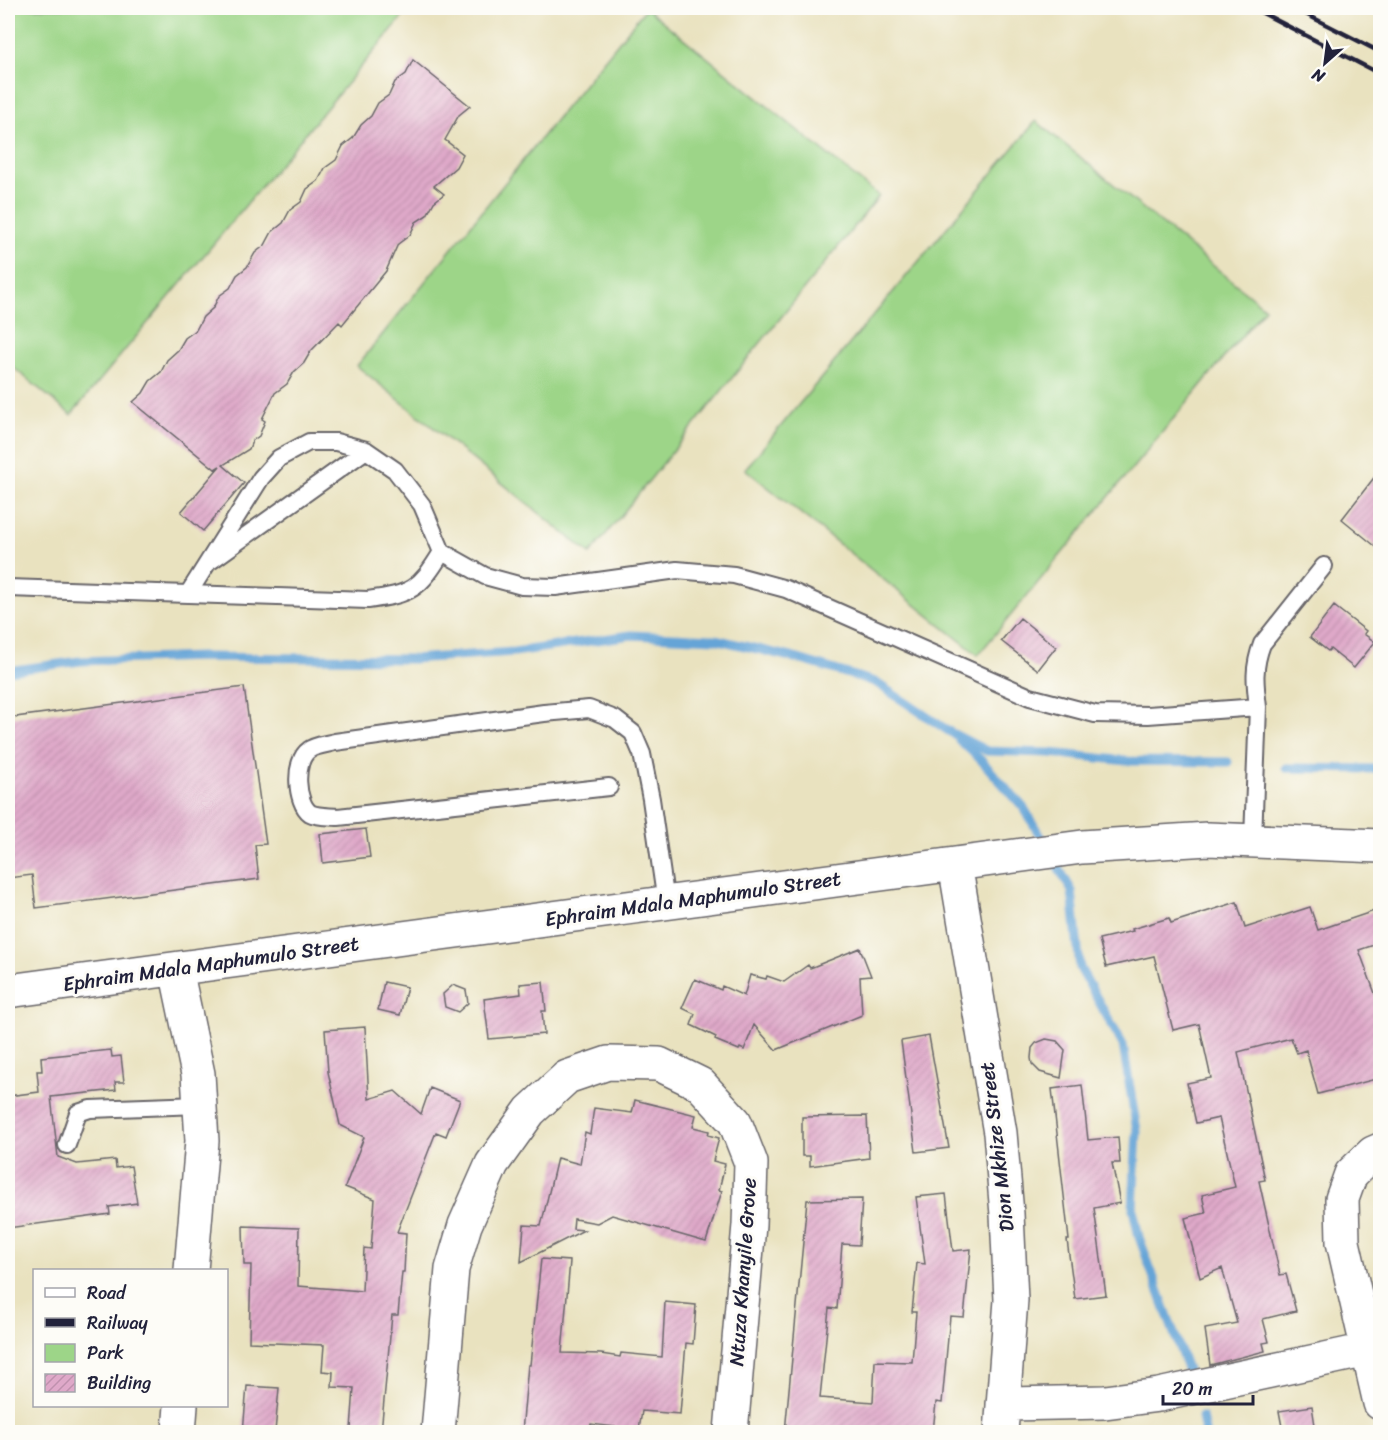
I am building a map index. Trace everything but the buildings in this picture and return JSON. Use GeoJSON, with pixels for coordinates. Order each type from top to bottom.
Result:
{"type":"FeatureCollection","features":[{"type":"Feature","properties":{"kind":"street","name":"Ephraim Mdala Maphumulo Street"},"geometry":{"type":"LineString","coordinates":[[8,991],[1082,846],[1208,838],[1380,846]]}},
{"type":"Feature","properties":{"kind":"street","name":"Dion Mkhize Street"},"geometry":{"type":"LineString","coordinates":[[955,864],[1000,1133],[1007,1214],[1011,1300],[1002,1418]]}},
{"type":"Feature","properties":{"kind":"street"},"geometry":{"type":"LineString","coordinates":[[176,969],[198,1074],[202,1141],[191,1269]]}},
{"type":"Feature","properties":{"kind":"street","name":"Ntuza Khanyile Grove"},"geometry":{"type":"LineString","coordinates":[[438,1432],[452,1269],[465,1225],[492,1164],[530,1111],[567,1077],[608,1063],[659,1064],[700,1084],[735,1122],[751,1163],[749,1225],[731,1432]]}},
{"type":"Feature","properties":{"kind":"street"},"geometry":{"type":"LineString","coordinates":[[1380,1150],[1373,1153],[1352,1174],[1342,1199],[1343,1242],[1380,1403]]}},
{"type":"Feature","properties":{"kind":"street"},"geometry":{"type":"LineString","coordinates":[[1002,1418],[1159,1395],[1368,1350]]}},
{"type":"Feature","properties":{"kind":"street"},"geometry":{"type":"LineString","coordinates":[[179,1432],[181,1407]]}},
{"type":"Feature","properties":{"kind":"lane"},"geometry":{"type":"LineString","coordinates":[[188,594],[261,478],[279,458],[309,442],[336,442],[366,450],[395,470],[422,505],[442,552],[485,576],[522,586],[555,587],[677,570],[734,575],[786,589],[1030,697],[1095,714],[1148,715],[1258,707]]}},
{"type":"Feature","properties":{"kind":"lane"},"geometry":{"type":"LineString","coordinates":[[204,566],[366,450]]}},
{"type":"Feature","properties":{"kind":"lane"},"geometry":{"type":"LineString","coordinates":[[8,588],[368,600],[400,596],[426,579],[442,552]]}},
{"type":"Feature","properties":{"kind":"lane"},"geometry":{"type":"LineString","coordinates":[[1253,839],[1258,707],[1254,678],[1256,659],[1262,644],[1324,566]]}},
{"type":"Feature","properties":{"kind":"lane"},"geometry":{"type":"LineString","coordinates":[[609,787],[338,817],[312,815],[303,806],[298,777],[300,761],[309,749],[336,742],[544,713],[589,709],[615,719],[633,733],[642,754],[666,903]]}},
{"type":"Feature","properties":{"kind":"lane"},"geometry":{"type":"LineString","coordinates":[[67,1145],[78,1113],[90,1109],[200,1105]]}},
{"type":"Feature","properties":{"kind":"green space"},"geometry":{"type":"Polygon","coordinates":[[[8,8],[410,8],[71,415],[8,363],[8,8]]]}},
{"type":"Feature","properties":{"kind":"green space"},"geometry":{"type":"Polygon","coordinates":[[[646,8],[879,196],[590,554],[357,366],[646,8]]]}},
{"type":"Feature","properties":{"kind":"green space"},"geometry":{"type":"Polygon","coordinates":[[[1036,121],[1265,308],[978,655],[745,469],[1036,121]]]}},
{"type":"Feature","properties":{"kind":"waterway"},"geometry":{"type":"LineString","coordinates":[[8,671],[80,661],[201,657],[412,659],[514,652],[631,635],[715,639],[795,658],[875,682],[950,732],[987,751],[1050,753],[1128,761],[1228,762]]}},
{"type":"Feature","properties":{"kind":"waterway"},"geometry":{"type":"LineString","coordinates":[[959,740],[981,760],[1024,808],[1072,891],[1080,968],[1123,1045],[1137,1131],[1133,1209],[1139,1237],[1187,1369]]}},
{"type":"Feature","properties":{"kind":"waterway"},"geometry":{"type":"LineString","coordinates":[[1286,768],[1380,769]]}},
{"type":"Feature","properties":{"kind":"waterway"},"geometry":{"type":"LineString","coordinates":[[1202,1417],[1205,1432]]}},
{"type":"Feature","properties":{"kind":"railway"},"geometry":{"type":"LineString","coordinates":[[1253,8],[1380,74]]}},
{"type":"Feature","properties":{"kind":"railway"},"geometry":{"type":"LineString","coordinates":[[1294,8],[1380,52]]}}]}
